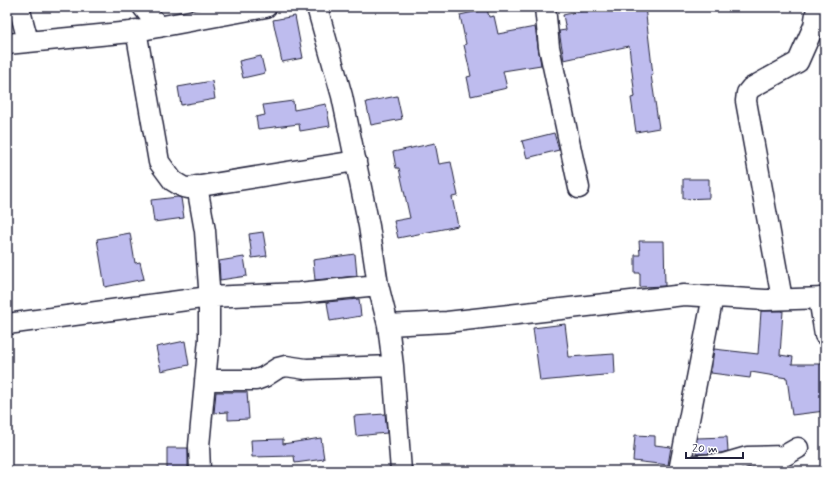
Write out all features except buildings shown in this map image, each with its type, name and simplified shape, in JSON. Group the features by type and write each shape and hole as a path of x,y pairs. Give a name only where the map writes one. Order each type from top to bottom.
{"street":[{"path":"19,7 28,41"},
{"path":"143,7 159,27"},
{"path":"7,44 131,32 266,7"},
{"path":"317,7 342,96 369,226 378,285 388,325 393,366 401,471"},
{"path":"545,7 549,47 580,188"},
{"path":"782,299 746,100 747,93 751,88 798,62 814,26 817,7"},
{"path":"136,30 159,162 173,181 183,187 188,188 356,161"},
{"path":"197,186 205,231 209,297 209,339 198,446 200,471"},
{"path":"7,324 209,297 299,294 378,285"},
{"path":"388,325 462,320 684,294 765,300 822,298 825,335"},
{"path":"713,296 679,468 723,464 747,457 784,456 798,448"},
{"path":"205,380 256,380 270,374 278,368 286,366 306,369 393,366"}]}
